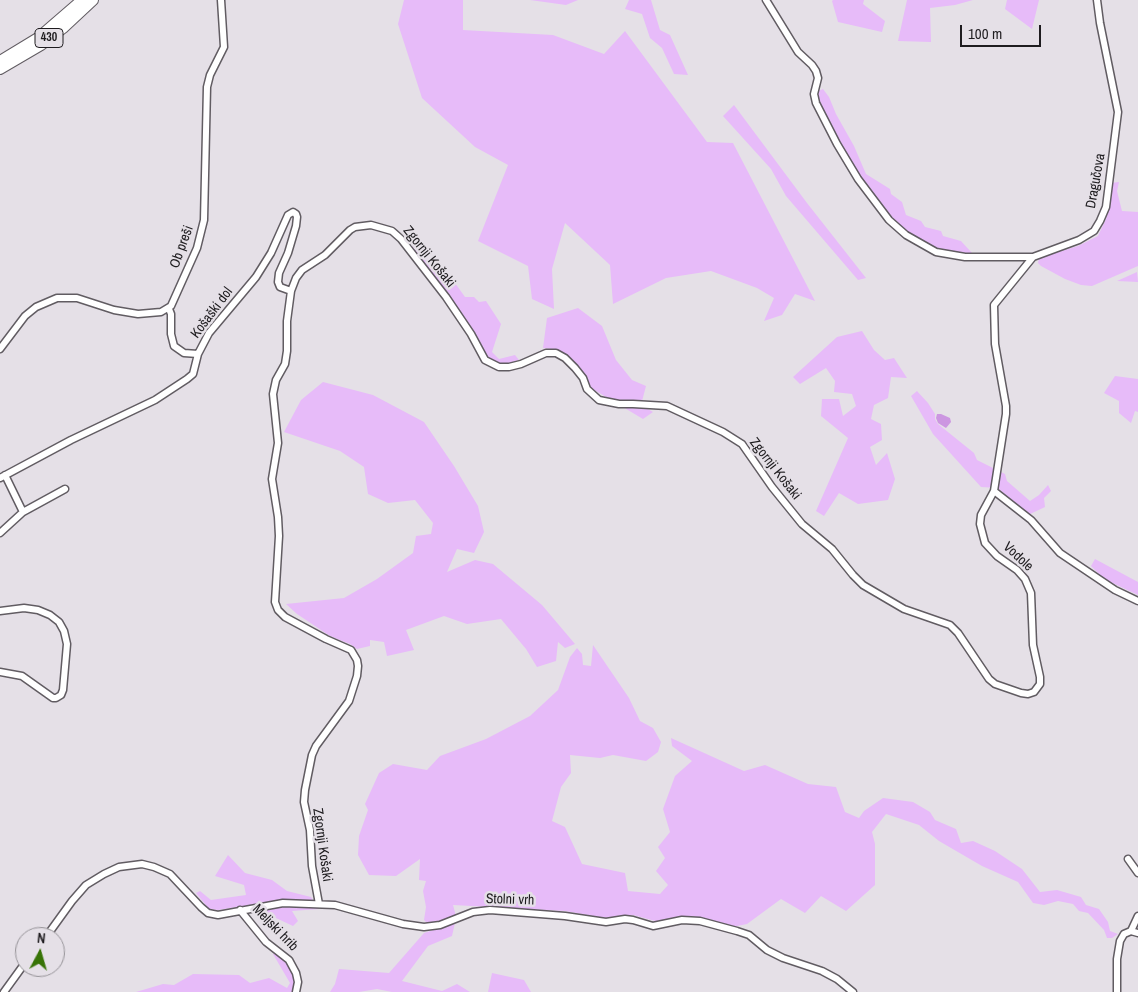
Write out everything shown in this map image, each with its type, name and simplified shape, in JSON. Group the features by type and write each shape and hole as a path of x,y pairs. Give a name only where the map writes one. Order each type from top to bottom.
{"highway":[{"name":"430","path":"0,61 38,38 82,0"},
{"name":"430","path":"0,69 63,28 93,0"}],"street":[{"name":"Ob preši","path":"169,309 197,248 202,229 207,87 210,75 224,47 221,0"},
{"path":"766,0 798,52 816,71 818,78 814,94 816,103 858,179 889,220 906,235 936,252 965,257 1033,257"},
{"name":"Dragučova","path":"1033,257 1080,240 1094,231 1106,207 1118,112 1097,0"},
{"name":"Košaški dol","path":"3,477 70,440 138,409 163,395 193,374 198,354 209,332 256,277 271,253 288,215 293,212 297,217 296,226 288,253 279,273 278,282 280,287 291,292"},
{"name":"Zgornji Košaki","path":"318,904 312,866 310,830 304,796 312,754 323,735 348,701 357,676 358,666 351,650 326,640 285,617 278,610 275,602 279,536 272,480 278,443 273,394 276,380 288,351 287,322 291,292 296,278 302,270 325,255 355,227 372,225 392,231 400,238 446,297 471,334 485,360 499,367 509,367 546,353 556,353 565,358 575,368 583,378 587,389 599,400 619,404 667,406 723,432 742,444 772,487 802,524 832,549 863,585 904,609 931,619"},
{"path":"1033,257 994,305 995,344 1006,406 994,491 1030,520 1060,553 1115,590 1138,601"},
{"path":"0,349 25,316 36,307 57,298 77,298 114,310 138,314 161,312 169,309 174,346 184,353 198,354"},
{"path":"3,477 23,512"},
{"path":"0,533 23,512 65,489"},
{"name":"Vodole","path":"931,619 950,626 958,633 983,671 995,684 1028,694 1037,689 1040,684 1040,677 1033,645 1031,592 1025,579 985,543 981,533 982,515 994,491"},
{"path":"0,611 24,608 38,610 50,615 59,622 64,631 67,644 61,695 53,698 22,676 0,672"},
{"path":"1128,859 1138,873"},
{"name":"Stolni vrh","path":"53,927 86,885 119,867 142,864 170,874 208,913 218,915 283,903 335,905 403,924 424,927 440,925 473,912 490,910 565,916 606,922 625,919 653,926 682,920 700,921 737,930 749,935 767,950 783,958 822,971 837,979 853,992"},
{"name":"Meljski hrib","path":"240,910 266,942 289,960 296,973 298,982 296,992"},
{"path":"1117,992 1117,959 1120,941 1124,934 1134,932 1138,916"},
{"path":"4,992 15,977"}],"shaded area":[{"path":"404,0 463,0 463,30 553,35 604,54 625,31 707,142 733,143 815,301 795,294 782,315 764,321 774,298 757,288 711,271 666,278 613,304 610,265 565,223 552,269 554,309 532,299 528,266 478,241 508,165 475,147 422,98 398,24"},
{"path":"530,0 578,0 566,5"},
{"path":"629,0 651,0 660,30 670,35 688,75 674,74 662,48 650,38 642,14 625,9"},
{"path":"833,0 864,0 863,4 885,21 882,32 838,22"},
{"path":"907,0 973,0 955,5 930,8 931,42 898,41"},
{"path":"1007,0 1039,0 1032,29 1005,9"},
{"path":"823,89 854,146 866,174 890,189 891,194 902,202 906,215 921,221 925,227 941,231 943,236 961,241 972,253 956,255 928,245 907,232 888,215 849,159 822,111 816,92"},
{"path":"734,105 866,278 858,280 786,196 771,169 723,116"},
{"path":"1119,182 1117,191 1122,211 1138,212 1138,266 1092,286 1081,285 1065,279 1041,266 1038,263 1039,258 1078,246 1098,236 1106,219 1111,183"},
{"path":"411,233 415,241 441,272 455,283 465,297 474,297 479,302 486,301 501,324 492,352 499,359 515,355 519,360 505,364 492,363 485,358 473,333 455,304 403,235"},
{"path":"1137,272 1138,282 1117,281"},
{"path":"578,308 602,326 616,360 632,380 646,386 641,405 653,412 643,419 591,388 566,355 558,350 543,348 547,318"},
{"path":"862,331 874,350 885,360 894,358 907,378 891,377 888,398 874,405 871,419 881,424 882,440 870,447 876,465 887,453 895,479 888,500 858,504 839,493 824,516 816,511 848,438 821,416 822,399 839,399 843,416 856,406 852,394 834,392 835,381 826,368 800,384 793,377 837,337"},
{"path":"1115,376 1138,379 1138,412 1135,411 1131,423 1119,413 1119,401 1104,393"},
{"path":"323,382 373,395 424,422 478,506 484,532 474,553 457,549 447,572 475,560 493,564 542,605 575,644 565,648 558,642 556,661 537,667 526,649 501,619 467,624 444,616 406,630 414,650 387,656 384,642 370,640 370,646 357,649 330,636 297,614 286,604 344,598 377,579 413,553 416,536 431,534 433,523 415,500 388,503 368,494 364,467 340,451 284,432 301,400"},
{"path":"917,391 935,414 938,424 974,453 977,460 1005,474 1007,481 1030,501 1048,485 1051,491 1044,498 1045,507 1028,515 998,488 981,487 933,434 911,396"},
{"path":"937,414 950,418 951,422 946,428 938,423"},
{"path":"1095,559 1138,582 1138,595 1104,579 1091,566"},
{"path":"593,645 629,698 640,721 653,728 661,742 658,752 646,761 613,755 600,758 570,755 571,773 561,787 552,821 565,827 582,864 625,873 628,891 660,894 668,885 656,871 665,858 658,847 670,832 663,809 675,776 692,761 672,746 671,738 744,771 765,765 808,784 836,787 845,812 859,818 864,811 883,798 913,802 930,812 935,820 956,829 961,843 973,841 995,851 1022,869 1040,892 1057,890 1081,897 1086,905 1099,909 1108,922 1110,931 1118,934 1112,938 1107,938 1104,930 1088,913 1079,911 1073,904 1058,901 1044,905 1033,903 1018,882 982,866 939,841 919,825 886,814 872,832 875,844 875,885 846,911 821,896 805,913 781,899 747,924 732,927 692,916 659,922 633,915 605,918 565,911 453,905 456,916 440,923 428,924 424,920 426,907 423,891 426,881 419,880 420,859 396,876 369,875 358,855 359,836 368,810 365,804 379,773 393,764 427,770 440,756 486,739 530,716 558,690 570,657 577,648 582,654 583,665 591,666"},
{"path":"228,855 245,873 272,880 287,891 311,897 319,909 292,911 298,921 293,926 263,912 243,906 218,910 209,909 196,893 200,891 211,900 246,895 244,885 215,876"},
{"path":"455,923 452,936 428,946 402,981 442,991 457,984 470,992 392,992 377,989 359,992 330,992 335,984 339,969 389,973 424,933"},
{"path":"276,952 287,961 296,981 293,992 136,992 163,984 174,985 193,974 239,975 250,983 269,978 287,988 290,983 273,954"},
{"path":"492,973 524,980 531,992 488,992"}]}
